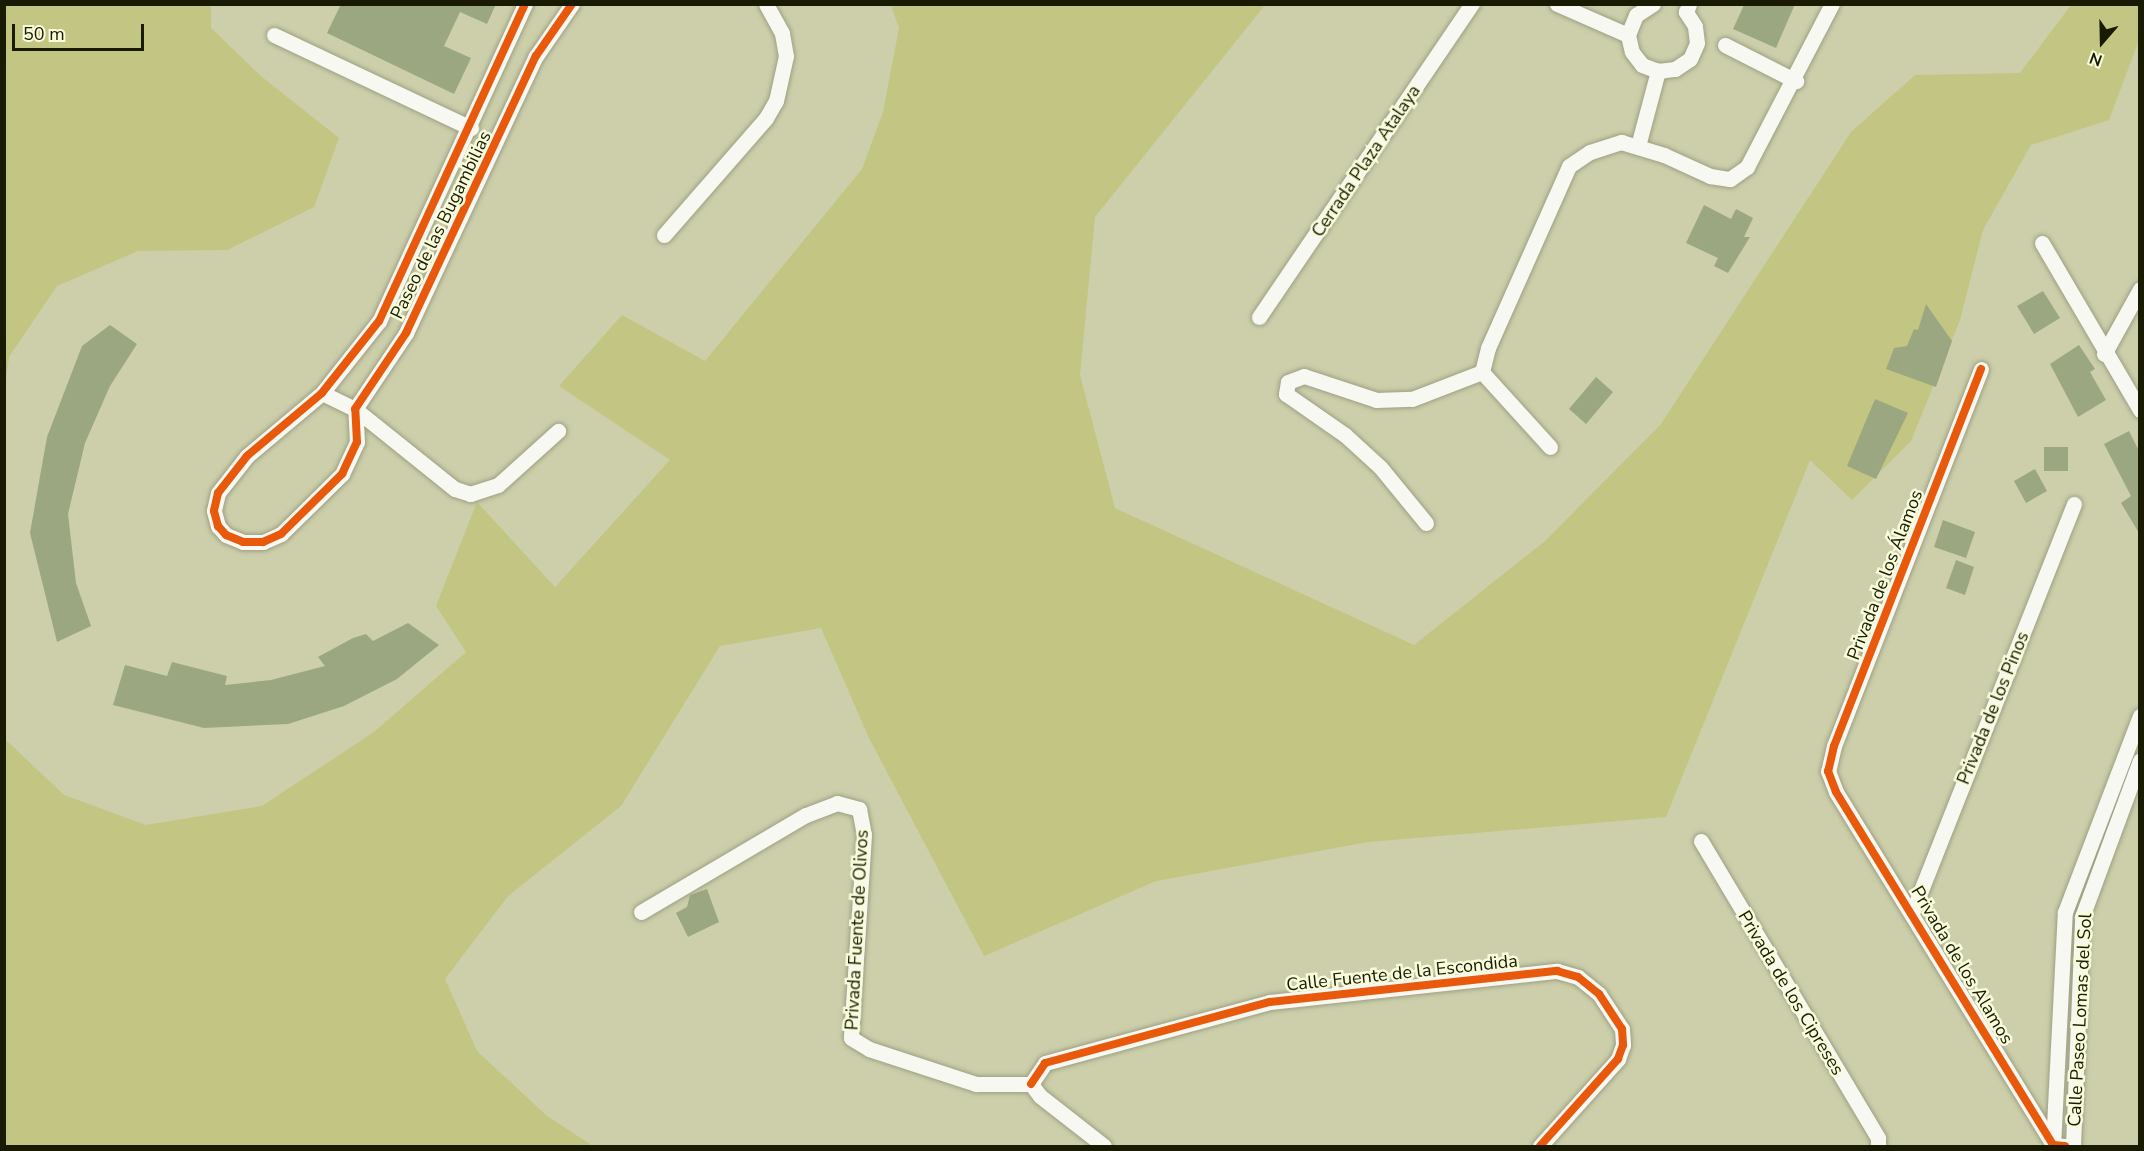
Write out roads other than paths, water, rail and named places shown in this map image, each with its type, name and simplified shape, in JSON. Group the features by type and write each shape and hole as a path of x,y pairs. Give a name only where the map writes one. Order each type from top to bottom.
{"street":[{"name":"Paseo de las Bugambilias","path":"525,4 471,128 379,321 322,393 230,474 218,493 214,511 218,526 226,535 243,542 263,542 289,527 342,474 353,457 357,442 355,409 406,333 536,56 572,4"},
{"path":"664,236 766,118 776,101 786,56 782,33 766,4"},
{"name":"Cerrada Plaza Atalaya","path":"1259,318 1472,4"},
{"path":"1557,4 1628,35"},
{"path":"1653,4 1636,15 1628,35 1632,52 1642,65 1658,71 1676,69 1690,59 1697,43 1695,26 1686,12 1689,4"},
{"path":"1482,372 1488,348 1569,166 1590,152 1621,142 1638,146 1710,176 1730,179 1747,167 1796,81 1832,4"},
{"path":"274,35 471,128"},
{"path":"1725,45 1796,81"},
{"path":"1638,146 1658,71"},
{"path":"2042,243 2104,354 2139,410"},
{"path":"2104,354 2139,289"},
{"name":"Privada de los Álamos","path":"1836,792 1828,771 1834,746 1981,369"},
{"path":"1482,372 1550,447"},
{"path":"1426,523 1380,467 1345,435 1286,394 1288,382 1304,376 1376,399 1412,399 1482,372"},
{"path":"322,393 355,409 455,489 470,494 498,485 558,431"},
{"name":"Privada de los Pinos","path":"1912,913 2074,504"},
{"name":"Calle Paseo Lomas del Sol","path":"2057,1146 2066,912 2139,716"},
{"name":"Calle Paseo Lomas del Sol","path":"2073,1146 2082,917 2139,760"},
{"name":"Privada de los Alamos","path":"1836,792 2057,1146"},
{"name":"Privada Fuente de Olivos","path":"641,912 806,815 837,803 860,809 864,835 851,1038 869,1049 976,1084 1031,1084"},
{"name":"Privada de los Cipreses","path":"1701,841 1878,1138 1878,1146"},
{"name":"Calle Fuente de la Escondida","path":"1031,1084 1045,1063 1270,1002 1557,971 1578,977 1599,994 1622,1029 1623,1045 1618,1059 1540,1146"},
{"path":"1031,1084 1040,1096 1104,1146"}]}
